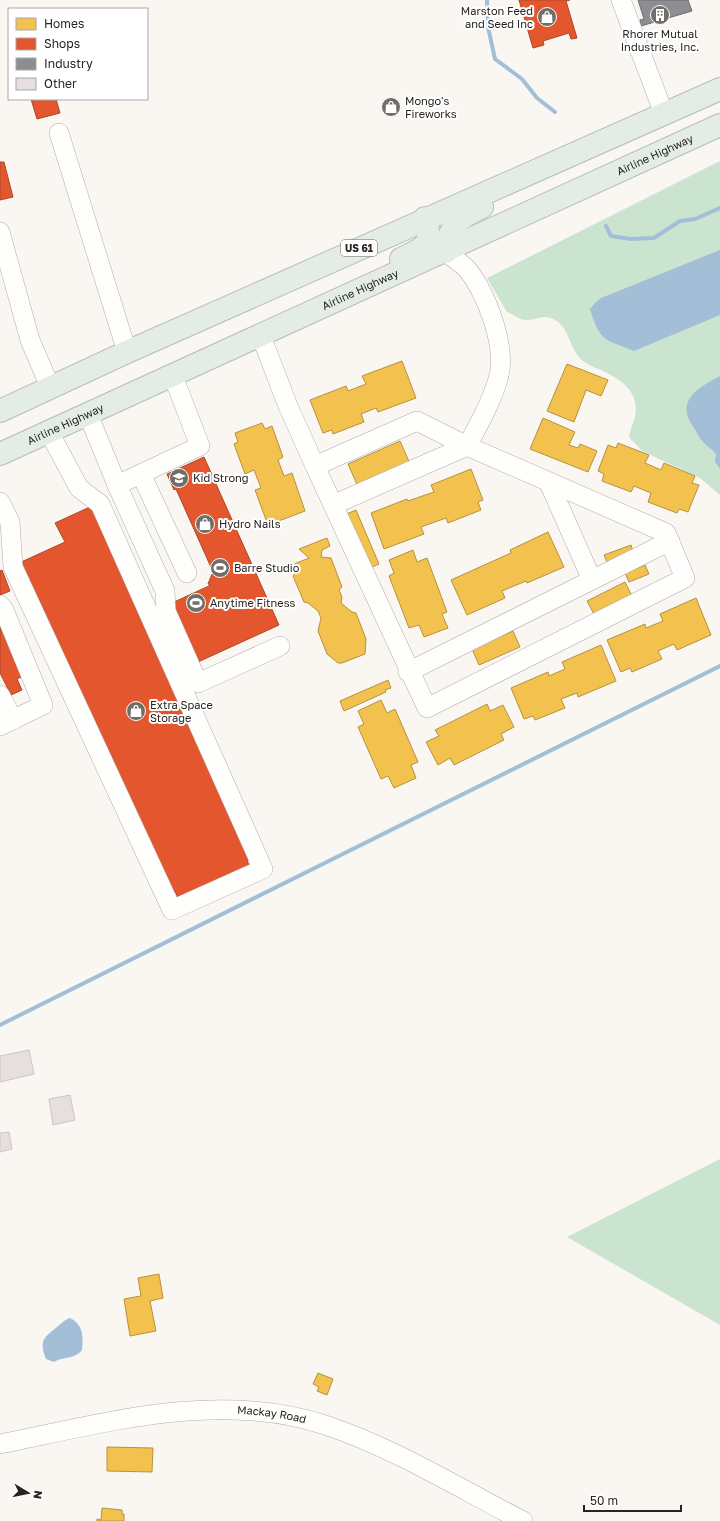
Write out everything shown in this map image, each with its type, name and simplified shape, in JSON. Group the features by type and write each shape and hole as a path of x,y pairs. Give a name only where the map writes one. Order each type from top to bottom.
{"highway":[{"name":"US 61","path":"0,410 425,218 664,114 720,88"},
{"name":"Airline Highway","path":"0,454 446,252 720,125"},
{"path":"446,252 450,232 459,219 542,178 548,164"},
{"path":"300,318 308,304 422,247 427,243 430,235 425,218"}],"street":[{"path":"621,0 664,114"},
{"path":"59,133 127,352"},
{"path":"0,232 30,340 50,387"},
{"path":"333,505 467,446 486,410 499,378 500,345 488,308 478,286 465,268 446,252"},
{"path":"261,336 288,406 315,466 333,505 408,672 427,708 685,578 666,534 467,446 417,421 315,466"},
{"path":"117,485 200,446 173,376"},
{"path":"88,414 117,485 165,590 166,611 198,683 280,646"},
{"path":"0,502 10,522 13,567 172,910 263,868 100,504 79,488 49,432"},
{"path":"141,474 188,573"},
{"path":"549,483 592,580"},
{"path":"408,672 670,542"},
{"path":"0,605 4,610 43,705 6,723 0,695"},
{"name":"Mackay Road","path":"0,1444 105,1423 181,1411 212,1409 293,1416 354,1436 399,1457 523,1521"}],"green space":[{"path":"720,161 720,495 700,478 642,451 629,437 635,417 635,400 622,382 583,361 575,351 566,331 555,320 546,317 523,320 507,312 487,278"},
{"path":"720,1159 720,1325 567,1237"}],"water":[{"path":"720,250 720,315 634,351 604,338 600,334 590,309 601,298"},
{"path":"720,376 720,469 715,462 716,454 700,438 688,419 687,410 691,396 704,385"},
{"path":"70,1318 78,1324 82,1332 82,1350 72,1357 54,1362 46,1359 43,1348 44,1340 52,1331"}],"building: Homes":[{"path":"402,361 416,398 378,412 376,408 361,414 364,422 333,434 332,430 323,433 310,400 346,386 348,391 366,384 362,376"},
{"path":"567,364 608,380 601,396 586,390 574,422 547,411"},
{"path":"543,418 575,432 569,445 578,448 580,444 597,451 588,472 530,449"},
{"path":"262,423 265,429 272,426 283,457 278,460 284,476 292,473 305,511 268,525 255,490 261,488 254,470 245,474 234,444 238,442 235,433"},
{"path":"400,441 411,466 359,489 348,464"},
{"path":"618,443 649,455 645,463 661,470 664,463 695,476 692,483 699,485 688,512 679,509 677,513 648,502 651,493 634,486 631,492 602,481 604,474 598,471 608,445 616,448"},
{"path":"471,469 483,500 478,502 481,510 448,523 446,518 421,527 424,534 384,549 371,513 407,499 408,501 434,492 431,485"},
{"path":"356,510 379,564 365,570 342,516"},
{"path":"548,532 564,567 527,583 526,581 502,591 505,598 467,615 451,580 511,553 510,550"},
{"path":"327,538 330,546 322,550 321,557 331,558 342,587 339,590 342,597 341,603 352,612 356,613 366,639 365,654 342,663 338,663 327,654 318,631 321,618 318,611 308,603 304,602 293,576 297,571 294,564 309,558 299,549"},
{"path":"631,545 634,554 608,564 604,555"},
{"path":"413,550 417,562 427,558 447,612 442,614 448,628 424,637 419,625 409,628 389,576 394,573 389,560"},
{"path":"645,565 649,574 629,582 625,573"},
{"path":"625,582 632,596 595,616 587,601"},
{"path":"696,598 711,635 677,650 674,644 658,651 662,659 632,672 630,668 621,672 607,640 645,624 646,628 663,621 660,614"},
{"path":"513,631 520,647 479,665 472,649"},
{"path":"601,645 616,681 578,697 577,693 561,699 565,708 535,720 533,716 524,719 511,688 548,672 549,676 565,669 562,662"},
{"path":"388,680 391,688 385,690 386,692 344,711 340,701"},
{"path":"381,700 387,713 395,709 418,762 411,765 416,778 394,788 388,776 381,779 358,727 364,724 358,711"},
{"path":"487,704 490,711 503,705 514,727 501,734 504,740 454,765 450,758 438,765 426,742 439,736 435,730"},
{"path":"159,1274 163,1298 150,1301 156,1331 130,1336 124,1299 141,1296 138,1278"},
{"path":"318,1373 333,1379 327,1395 317,1391 319,1387 313,1384"},
{"path":"107,1447 153,1448 152,1472 107,1471"},
{"path":"102,1508 122,1510 122,1514 124,1514 124,1521 97,1521 97,1519 101,1520"}],"building: Shops":[{"name":"Marston Feed and Seed Inc","path":"519,0 570,0 566,1 577,38 571,39 569,33 543,41 544,45 533,48"},
{"path":"31,100 56,100 60,113 37,119"},
{"path":"0,162 4,162 13,197 0,200"},
{"path":"204,457 279,625 198,662 172,603 211,585 208,584 212,574 214,574 176,489 174,490 167,474"},
{"name":"Extra Space Storage","path":"92,506 252,858 247,861 249,865 178,898 175,891 169,894 19,563 65,542 55,523"},
{"path":"2,570 10,591 0,595 0,571"},
{"path":"0,624 23,676 17,679 22,690 11,695 0,673"}],"building: Industry":[{"name":"Rhorer Mutual Industries, Inc.","path":"638,0 688,0 692,11 641,26 640,20 644,19"}],"building: Other":[{"path":"29,1050 34,1074 0,1082 0,1056"},
{"path":"70,1095 75,1120 53,1125 49,1099"},
{"path":"9,1132 12,1149 0,1152 0,1133"}],"waterway":[{"path":"487,0 488,27 495,59 522,79 537,98 555,112"},
{"path":"606,226 611,236 631,239 654,238 680,221 695,219 720,208"},
{"path":"0,1025 720,666"}],"place":[{"name":"Rhorer Mutual Industries, Inc.","path":"660,15"},
{"name":"Marston Feed and Seed Inc","path":"547,17"},
{"name":"Mongo's Fireworks","path":"391,107"},
{"name":"Kid Strong","path":"179,478"},
{"name":"Hydro Nails","path":"205,524"},
{"name":"Barre Studio","path":"220,568"},
{"name":"Anytime Fitness","path":"196,603"},
{"name":"Extra Space Storage","path":"136,711"}]}
